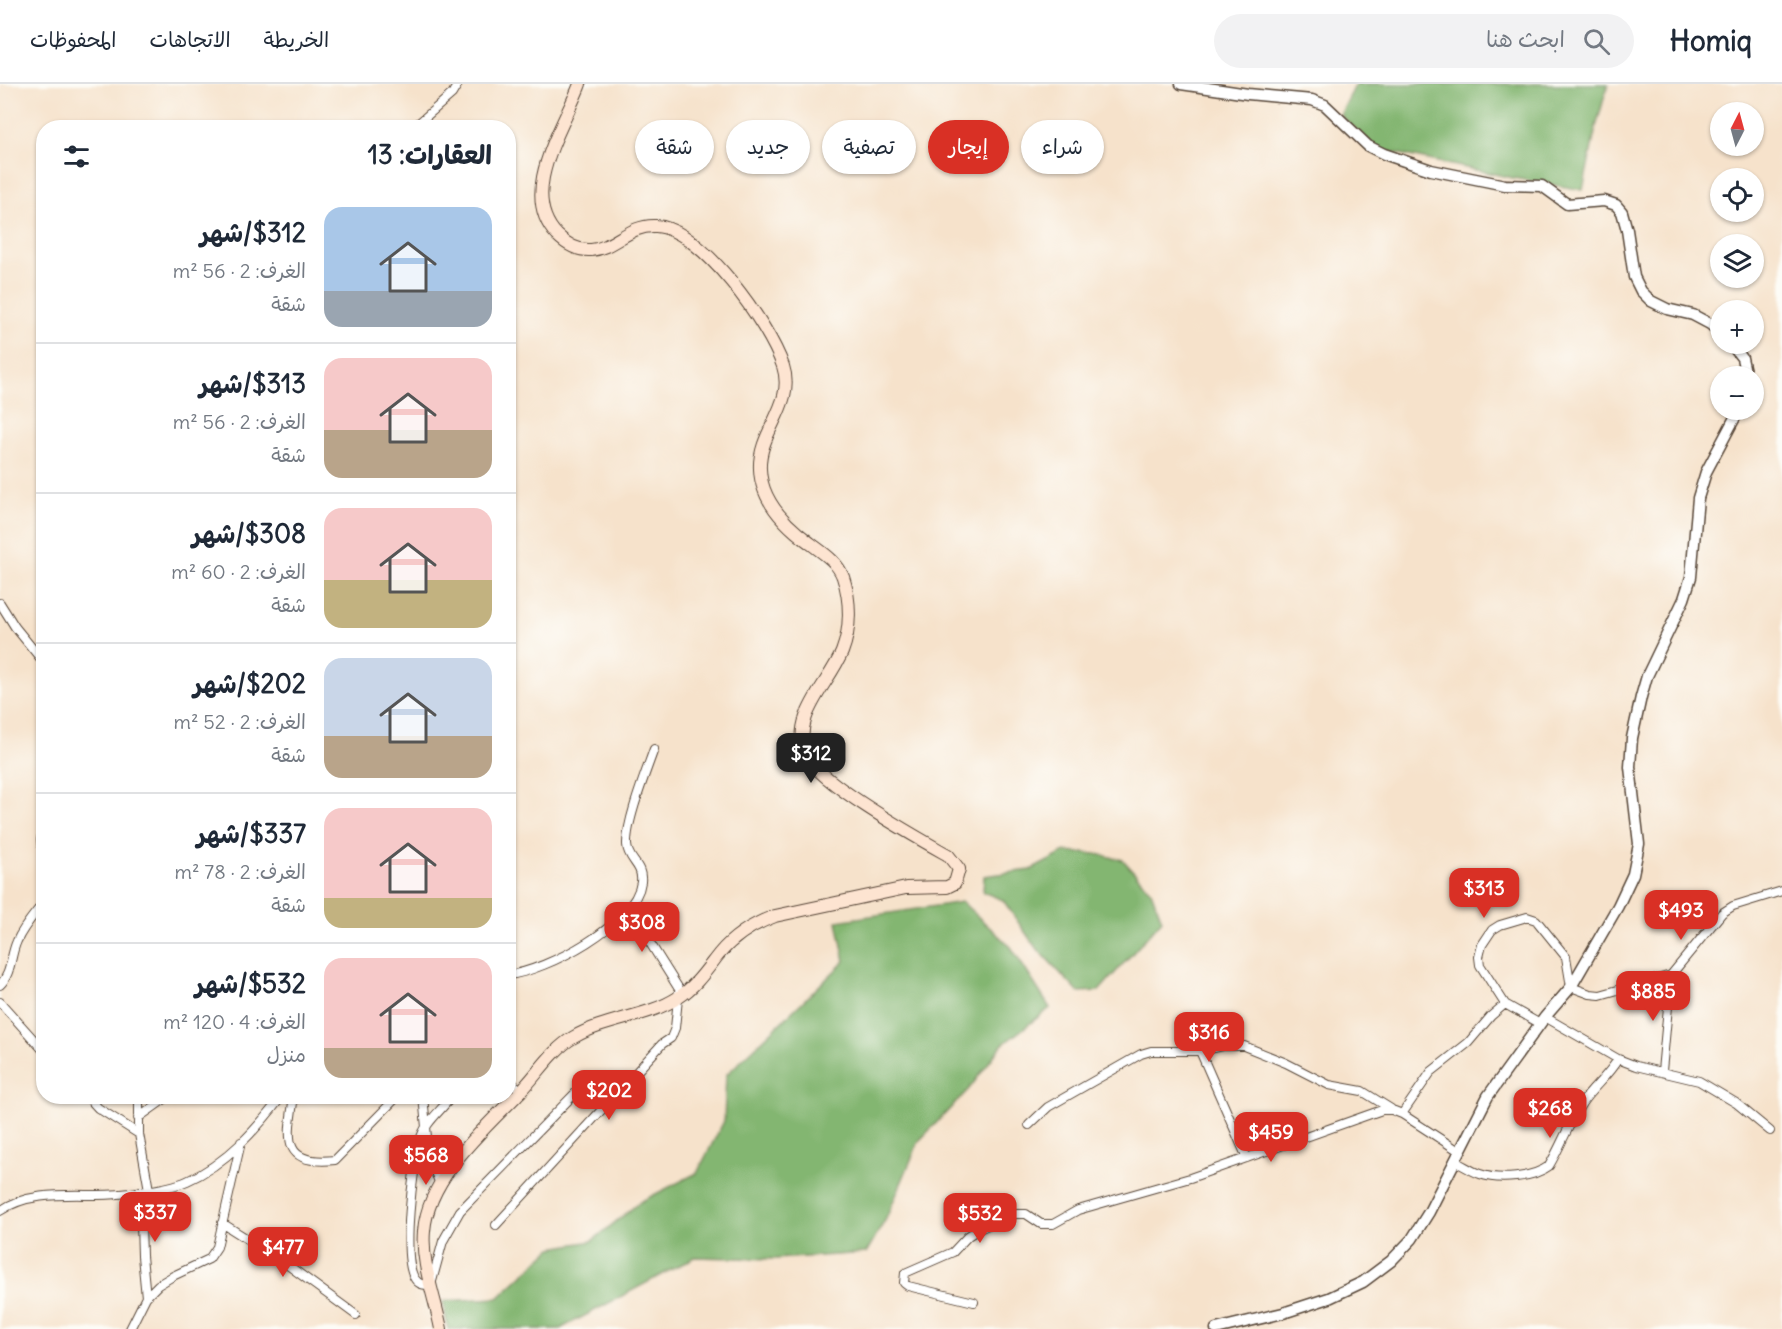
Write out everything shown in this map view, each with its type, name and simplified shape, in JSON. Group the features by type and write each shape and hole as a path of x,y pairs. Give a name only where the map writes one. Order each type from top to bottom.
{"main road":[{"path":"516,1097 561,1045 588,1030 655,1010 679,997 708,970 720,953 746,929 759,921 906,888 947,887 955,883 959,869 948,855 834,785 807,757 802,735 803,723 809,708 842,652 848,627 847,593 840,569 831,558 782,520 768,499 762,484 760,460 763,447 782,405 788,383 776,349 751,306 722,270 690,241 669,228 646,226 621,235 602,248 589,250 578,249 566,243 548,222 540,195 541,181 580,84"},
{"path":"441,1329 425,1259 424,1231 430,1205 440,1184 473,1140 509,1104"}],"street":[{"path":"422,120 452,94 458,84"},
{"path":"1181,84 1248,94 1312,100 1325,105 1368,146 1384,154 1431,170 1505,185 1542,186 1567,204 1604,201 1617,205 1622,212 1627,230 1634,277 1641,291 1651,301 1667,309 1693,315 1710,324"},
{"path":"1216,1329 1283,1313 1329,1298 1363,1282 1391,1261 1412,1239 1430,1212 1488,1096 1542,1021 1571,987 1618,906 1633,874 1639,844 1630,767 1632,738 1641,698 1647,676 1692,578 1698,498 1706,472 1734,420"},
{"path":"0,603 15,627 36,653"},
{"path":"516,974 561,959 598,936 631,904 641,882 640,869 628,852 627,841 654,748"},
{"path":"1662,1071 1671,975 1722,913 1733,906 1782,891"},
{"path":"496,1225 662,1044 671,1038 675,1028 679,997 678,985 647,938 631,904"},
{"path":"0,985 10,969 21,933 36,913"},
{"path":"1571,987 1566,957 1536,920 1527,917 1500,925 1492,930 1482,945 1480,965 1505,1004 1618,1059 1636,1066 1699,1081 1736,1103 1770,1131"},
{"path":"1571,987 1600,995 1671,975"},
{"path":"0,1002 36,1042"},
{"path":"1402,1114 1431,1072 1468,1043 1491,1016 1505,1004"},
{"path":"1029,1125 1048,1107 1141,1054 1151,1051 1200,1052 1223,1046 1244,1046 1286,1063 1329,1085 1362,1091 1402,1114 1480,1174 1529,1176 1549,1166 1582,1103 1598,1083 1606,1077 1618,1059"},
{"path":"1200,1052 1247,1158"},
{"path":"445,1104 426,1126 420,1141 409,1228 411,1270 416,1280 422,1285 431,1285 443,1241 460,1211 593,1075"},
{"path":"516,1086 522,1091"},
{"path":"94,1104 139,1134"},
{"path":"139,1104 139,1134 145,1190 142,1256 146,1298"},
{"path":"138,1118 158,1104"},
{"path":"0,1211 12,1203 28,1199 64,1194 101,1195 187,1182 221,1161 263,1121 276,1104"},
{"path":"293,1104 291,1147 302,1158 316,1161 334,1160 390,1104"},
{"path":"424,1104 429,1158 440,1184"},
{"path":"974,1302 908,1286 904,1283 905,1273 953,1252 977,1230 1013,1214 1026,1214 1041,1224 1053,1224 1078,1210 1190,1178 1382,1110 1392,1110"},
{"path":"130,1329 146,1298 158,1285 209,1259 217,1247 241,1142"},
{"path":"222,1223 285,1263 356,1315"}],"green space":[{"path":"1356,84 1608,84 1596,127 1583,190 1513,178 1377,149 1340,115"},
{"path":"1065,852 1097,854 1123,860 1151,891 1162,920 1099,991 1078,992 1034,945 1003,900 983,892 984,876 1031,870"},
{"path":"962,902 1011,947 1050,1008 1002,1045 969,1089 919,1141 886,1219 866,1253 775,1259 695,1257 560,1329 448,1329 443,1301 498,1298 552,1248 592,1241 640,1202 697,1173 724,1121 726,1075 845,961 837,921"}]}
